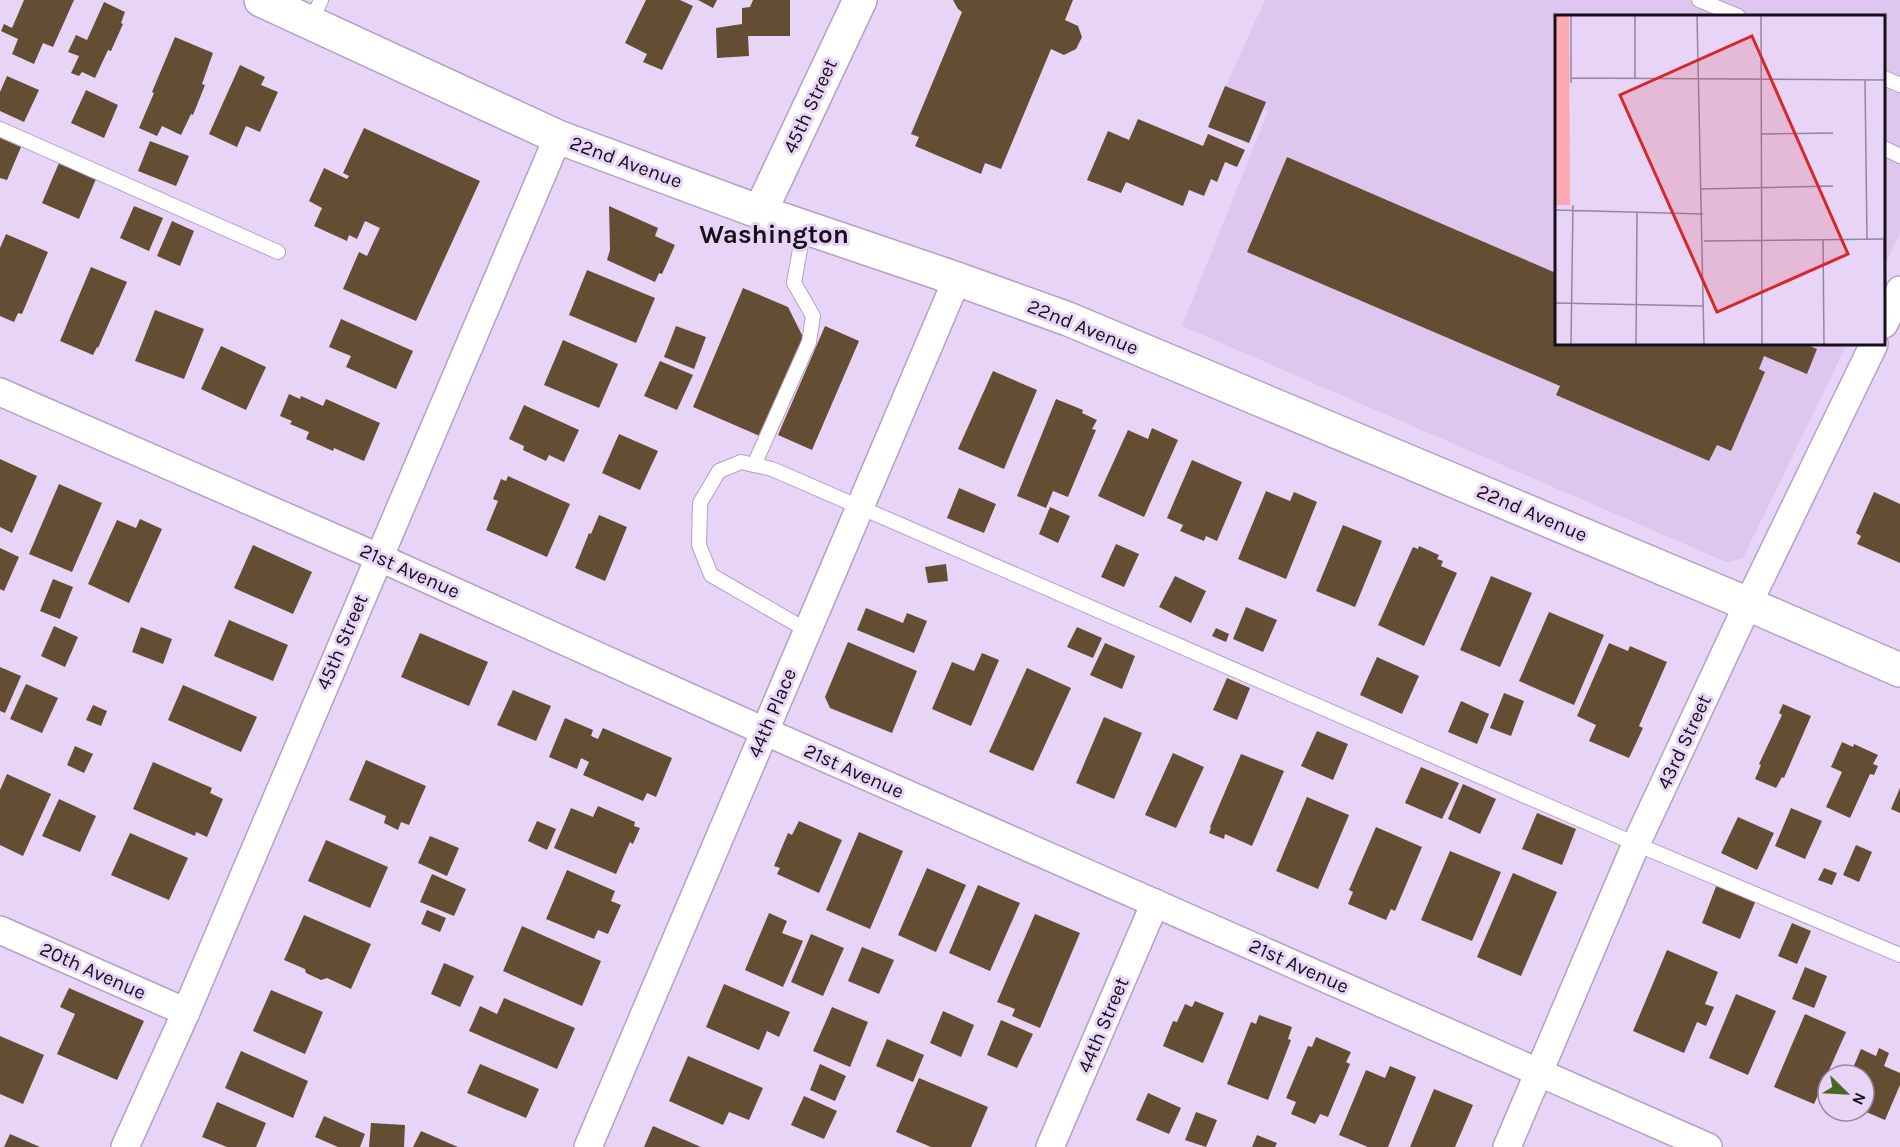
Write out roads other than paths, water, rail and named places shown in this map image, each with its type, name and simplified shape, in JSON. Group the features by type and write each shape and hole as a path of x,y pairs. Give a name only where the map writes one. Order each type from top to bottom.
{"street":[{"name":"22nd Avenue","path":"261,0 316,11 558,137 760,212 1068,319 1900,670"},
{"name":"45th Street","path":"760,212 860,0"},
{"name":"45th Street","path":"125,1147 186,1012 558,137"},
{"name":"44th Place","path":"588,1147 957,279"},
{"path":"1885,322 1900,290"},
{"name":"43rd Street","path":"1508,1147 1636,844 1748,604 1874,345"},
{"name":"21st Avenue","path":"0,392 378,557 764,731 1708,1147"},
{"name":"44th Street","path":"1050,1147 1155,903"},
{"name":"20th Avenue","path":"0,930 186,1012"}],"lane":[{"path":"1699,0 1711,11 1733,15"},
{"path":"1885,78 1900,85"},
{"path":"0,129 278,252"},
{"path":"1885,148 1900,156"},
{"path":"754,465 809,342 813,316 794,283 804,227"},
{"path":"808,632 711,575 699,545 700,503 719,471 741,462 772,469 1636,844 1900,955"}],"district":[{"name":"Washington","path":"774,234"}]}
